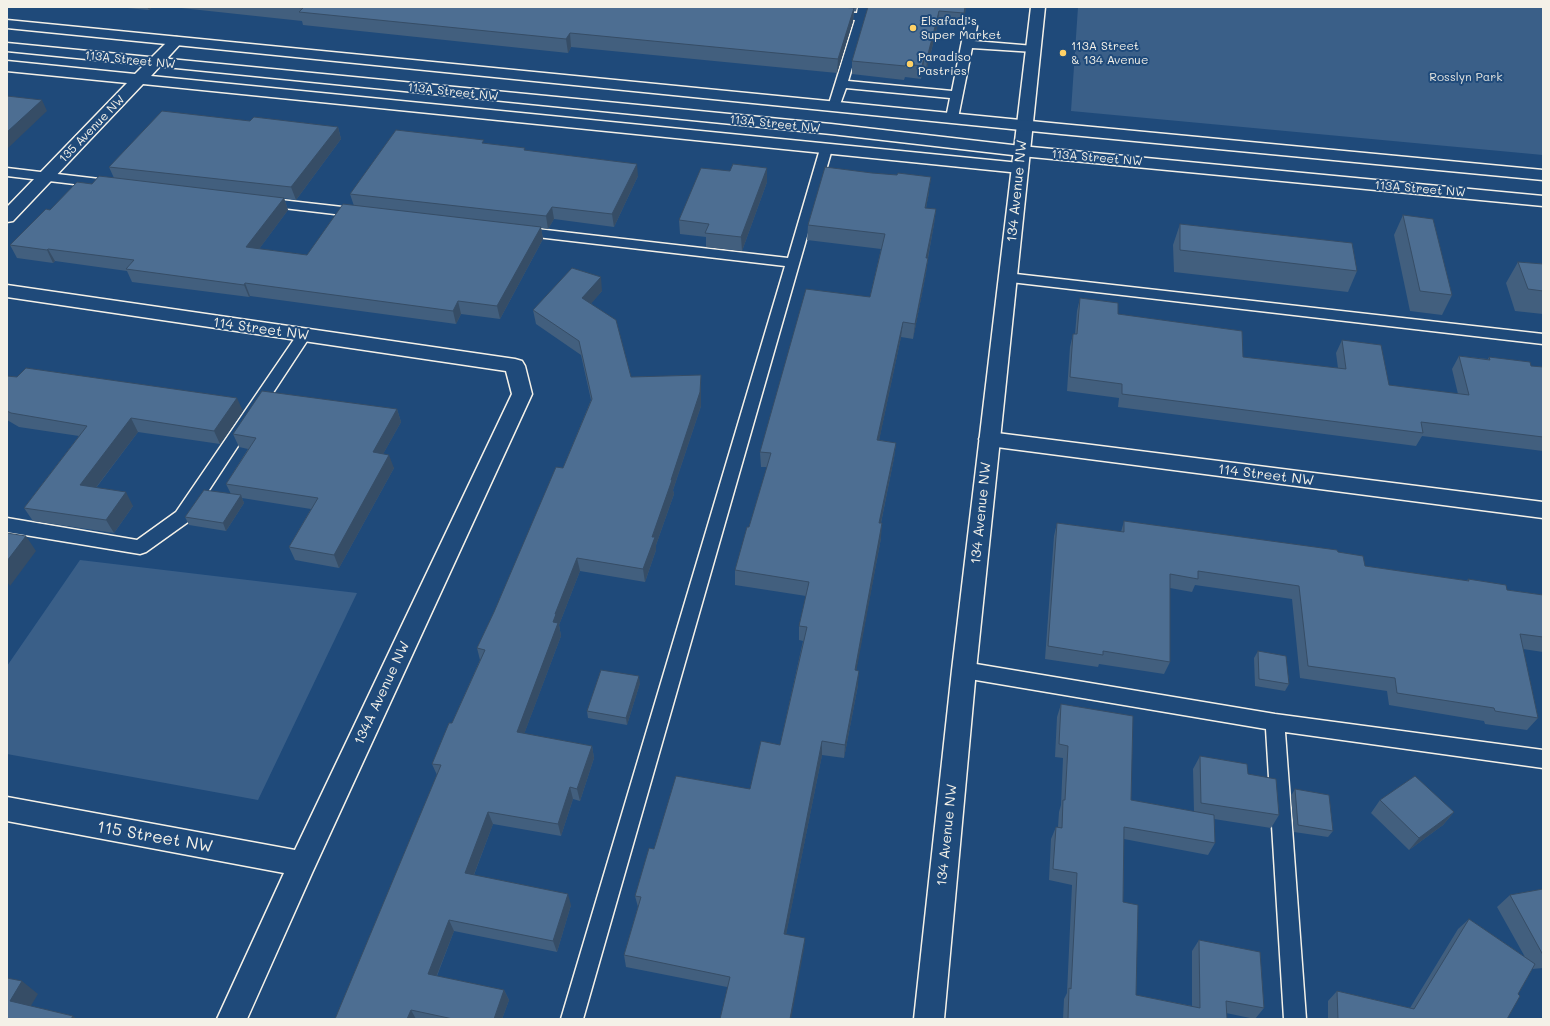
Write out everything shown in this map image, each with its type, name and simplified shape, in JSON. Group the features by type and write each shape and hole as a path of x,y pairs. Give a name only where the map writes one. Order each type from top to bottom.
{"street":[{"name":"134 Avenue NW","path":"929,1019 964,670 1038,7"},
{"name":"113A Street NW","path":"7,24 1025,126 1543,175"},
{"name":"135 Avenue NW","path":"7,217 176,41"},
{"name":"113A Street NW","path":"7,47 155,63 831,129 1020,160"},
{"name":"113A Street NW","path":"7,66 826,149 1020,160 1543,201"},
{"name":"114 Street NW","path":"7,291 515,366"},
{"name":"134A Avenue NW","path":"232,1019 302,864 522,394 515,366"},
{"name":"114 Street NW","path":"989,439 1543,510"},
{"name":"115 Street NW","path":"7,809 302,864"}],"lane":[{"path":"822,14 862,12 834,106"},
{"path":"952,118 971,26"},
{"path":"968,44 1034,49"},
{"path":"841,84 957,95"},
{"path":"572,1019 826,149"},
{"path":"7,172 125,186"},
{"path":"252,200 371,214"},
{"path":"506,229 793,263"},
{"path":"1007,278 1543,339"},
{"path":"7,525 140,547 182,517 304,335"},
{"path":"964,670 1274,722 1543,759"},
{"path":"1274,722 1295,1019"}],"green space":[{"name":"Rosslyn Park","path":"1078,7 1543,7 1543,155 1071,111"},
{"path":"80,560 357,593 258,800 7,754 7,666"}],"building":[{"path":"294,7 854,8 838,59 570,33 566,39 299,12 303,8"},
{"path":"868,7 965,7 964,13 939,11 927,58 924,58 922,66 906,64 905,66 852,61"},
{"path":"7,96 42,100 7,132"},
{"path":"162,111 250,121 254,117 338,127 291,187 109,167"},
{"path":"396,130 484,140 482,143 525,148 524,150 637,164 612,214 552,207 546,216 350,194"},
{"path":"733,164 767,168 741,237 705,233 709,224 679,220 701,168 730,171"},
{"path":"825,167 872,173 897,175 898,173 931,177 925,208 936,209 915,324 903,322 877,440 896,443 879,523 882,523 855,670 859,671 845,745 822,741 784,934 805,938 790,1019 720,1019 730,977 624,955 641,897 635,896 649,848 654,849 676,776 750,789 761,741 780,745 807,627 799,626 809,582 735,570 771,453 760,452 806,289 870,297 885,234 808,225"},
{"path":"99,176 284,198 246,247 307,255 343,204 541,227 497,306 458,301 453,311 245,283 244,285 126,269 134,260 10,245 46,209 50,210 77,182 92,184"},
{"path":"1403,215 1433,219 1452,295 1420,291"},
{"path":"1180,224 1352,243 1357,271 1180,250"},
{"path":"1518,262 1543,264 1543,291 1528,289"},
{"path":"572,268 601,277 582,298 616,320 631,377 701,375 700,392 652,537 655,537 643,569 577,558 555,614 553,622 558,623 517,732 592,746 577,789 570,787 558,824 488,812 465,873 568,894 553,941 449,920 428,974 504,990 494,1019 453,1019 411,1010 407,1019 335,1019 441,765 432,764 449,723 452,723 485,650 477,648 556,467 563,468 592,399 579,341 533,310"},
{"path":"1080,298 1118,303 1118,314 1242,331 1243,357 1346,369 1342,340 1381,345 1389,385 1469,395 1459,356 1490,360 1489,357 1530,362 1531,366 1543,367 1543,437 1421,422 1423,433 1122,394 1122,384 1070,377 1073,334 1077,334"},
{"path":"26,368 237,398 214,431 131,418 80,485 126,492 106,520 24,508 87,426 11,413 7,411 7,376 17,377"},
{"path":"262,391 397,409 373,452 389,455 334,555 289,547 318,498 226,484 256,438 233,434"},
{"path":"204,490 241,495 223,523 185,517"},
{"path":"1124,521 1337,550 1338,552 1363,556 1365,566 1506,585 1507,590 1543,595 1543,637 1520,634 1538,718 1495,711 1494,708 1397,693 1395,678 1308,666 1299,586 1198,571 1198,579 1170,574 1170,662 1103,651 1103,655 1048,646 1057,523 1124,532"},
{"path":"7,533 26,536 7,561"},
{"path":"1258,651 1286,656 1289,684 1259,679"},
{"path":"601,670 639,676 626,718 587,711"},
{"path":"1061,704 1133,716 1131,800 1214,815 1215,843 1124,827 1123,902 1138,905 1136,995 1200,1008 1199,940 1260,952 1264,1008 1226,1001 1227,1019 1068,1019 1077,873 1053,869 1056,827 1062,828 1068,746 1059,744"},
{"path":"1200,756 1247,764 1248,774 1276,779 1279,815 1201,803"},
{"path":"1415,776 1454,812 1419,838 1380,800"},
{"path":"1295,789 1329,795 1333,831 1298,825"},
{"path":"1543,889 1543,955 1510,895"},
{"path":"1469,919 1535,964 1518,994 1520,996 1507,1019 1338,1019 1337,991 1414,1009"},
{"path":"7,978 22,981 10,1001 73,1016 71,1019 7,1019"}],"place":[{"name":"Elsafadi’s Super Market","path":"913,28"},
{"name":"113A Street & 134 Avenue","path":"1063,53"},
{"name":"Paradiso Pastries","path":"910,64"}]}
